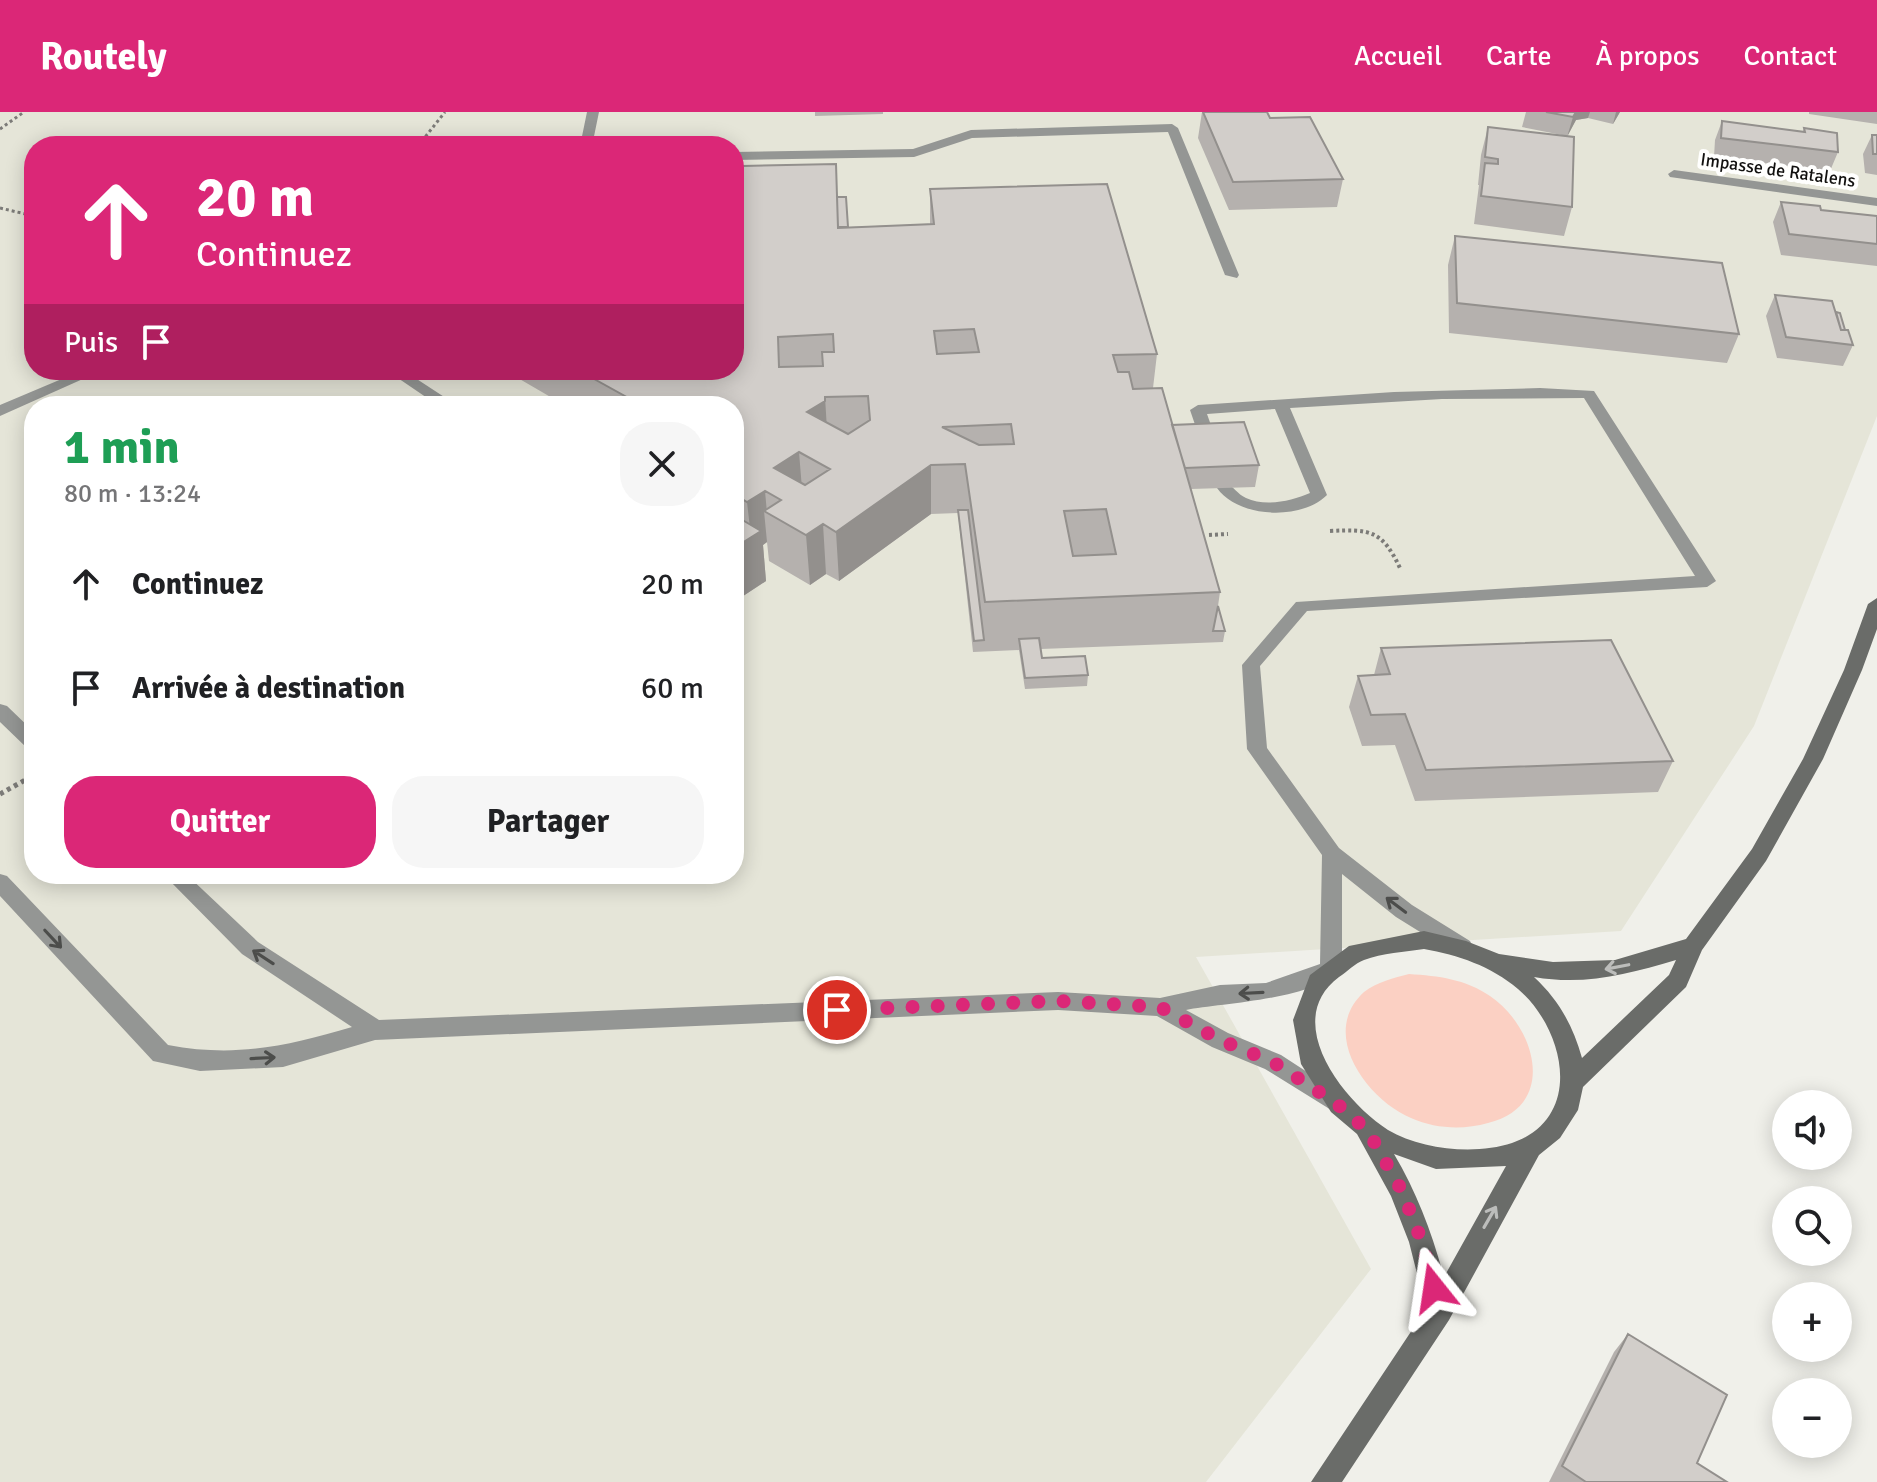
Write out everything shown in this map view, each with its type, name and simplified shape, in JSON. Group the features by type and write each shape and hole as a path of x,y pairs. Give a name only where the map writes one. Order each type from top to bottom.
{"street":[{"path":"1574,1081 1678,981 1693,946 1759,855 1813,759 1853,670 1877,604"},
{"path":"1424,940 1462,947 1496,962 1529,985 1555,1014 1571,1047 1574,1081 1570,1100 1562,1118 1549,1133 1531,1146 1495,1158 1453,1161 1423,1156 1368,1131 1336,1103 1313,1068 1303,1032 1307,999 1328,969 1357,949 1389,941 1424,940"},
{"path":"1496,962 1553,971 1615,969 1693,946"},
{"path":"1368,1131 1402,1191 1422,1242 1440,1311"},
{"path":"1325,1482 1361,1433 1440,1311 1531,1146"}],"lane":[{"path":"588,136 593,112"},
{"path":"744,156 914,153 971,134 1172,128 1232,275"},
{"name":"Impasse de Ratalens","path":"1674,174 1877,202"},
{"path":"35,396 73,380"},
{"path":"409,380 434,396"},
{"path":"1210,445 1198,410 1400,394 1519,391 1589,394 1707,581 1302,606 1251,665 1257,749 1332,854 1404,911 1462,947"},
{"path":"0,411 24,401"},
{"path":"1225,488 1228,495 1248,506 1300,505 1319,495 1281,404"},
{"path":"0,711 24,734"},
{"path":"0,882 161,1054 200,1061 283,1057 375,1030 1058,1001 1160,1007 1220,994 1266,992 1328,969 1332,854"},
{"path":"183,884 250,948 375,1030"},
{"path":"1160,1007 1220,1040 1273,1062 1336,1103"}],"path":[{"path":"0,129 24,112"},
{"path":"426,136 445,112"},
{"path":"0,208 24,214"},
{"path":"1320,531 1377,533 1389,544 1414,599"},
{"path":"1209,535 1241,534"},
{"path":"0,794 24,781"}],"shaded area":[{"path":"0,112 1877,112 1877,416 1754,726 1621,931 1196,957 1371,1269 1206,1482 0,1482"},
{"path":"1409,974 1441,977 1471,986 1490,996 1519,1027 1528,1045 1532,1084 1524,1100 1510,1114 1469,1127 1430,1124 1395,1109 1365,1081 1347,1046 1346,1027 1351,1009 1364,992"}],"building":[{"path":"1203,112 1267,112 1270,118 1310,117 1343,179 1233,182"},
{"path":"1546,112 1576,112 1573,117"},
{"path":"1722,121 1837,133 1838,152 1721,138"},
{"path":"1488,127 1574,137 1572,207 1481,196 1485,163 1498,164 1498,159 1485,157"},
{"path":"1872,135 1877,135 1877,154 1873,154"},
{"path":"836,164 838,228 934,224 930,189 1107,184 1157,354 1113,355 1118,372 1129,372 1133,389 1162,388 1220,592 985,602 965,464 931,465 836,532 823,524 806,535 764,511 781,500 765,491 747,502 744,500 744,396 625,396 596,380 744,380 744,166","holes":["974,329 979,352 937,354 934,331","833,334 834,352 822,352 823,366 779,367 778,337","868,396 870,420 848,434 807,412 825,401 825,397","1011,424 1014,444 979,445 942,427","799,452 830,469 805,485 774,468","1106,509 1116,554 1073,556 1064,511"]},
{"path":"837,197 846,197 848,227 838,227"},
{"path":"1781,202 1877,216 1877,244 1789,234"},
{"path":"1455,236 1722,263 1739,334 1457,303"},
{"path":"1775,295 1832,301 1841,330 1848,330 1853,345 1786,337"},
{"path":"1836,312 1840,313 1845,330 1841,330"},
{"path":"1244,422 1259,465 1185,468 1172,425"},
{"path":"958,510 968,510 984,640 974,641"},
{"path":"744,521 761,531 744,542"},
{"path":"1218,606 1225,631 1213,631"},
{"path":"1039,638 1042,658 1085,656 1088,675 1025,678 1019,639"},
{"path":"1611,640 1673,761 1426,770 1405,714 1371,715 1358,676 1390,674 1381,648"},
{"path":"1628,1334 1727,1395 1697,1463 1727,1482 1586,1482 1562,1466"}],"route":[{"path":"837,1010 1058,1001 1160,1007 1220,1040 1273,1062 1336,1103 1368,1131 1402,1191 1422,1242 1434,1288"}]}
